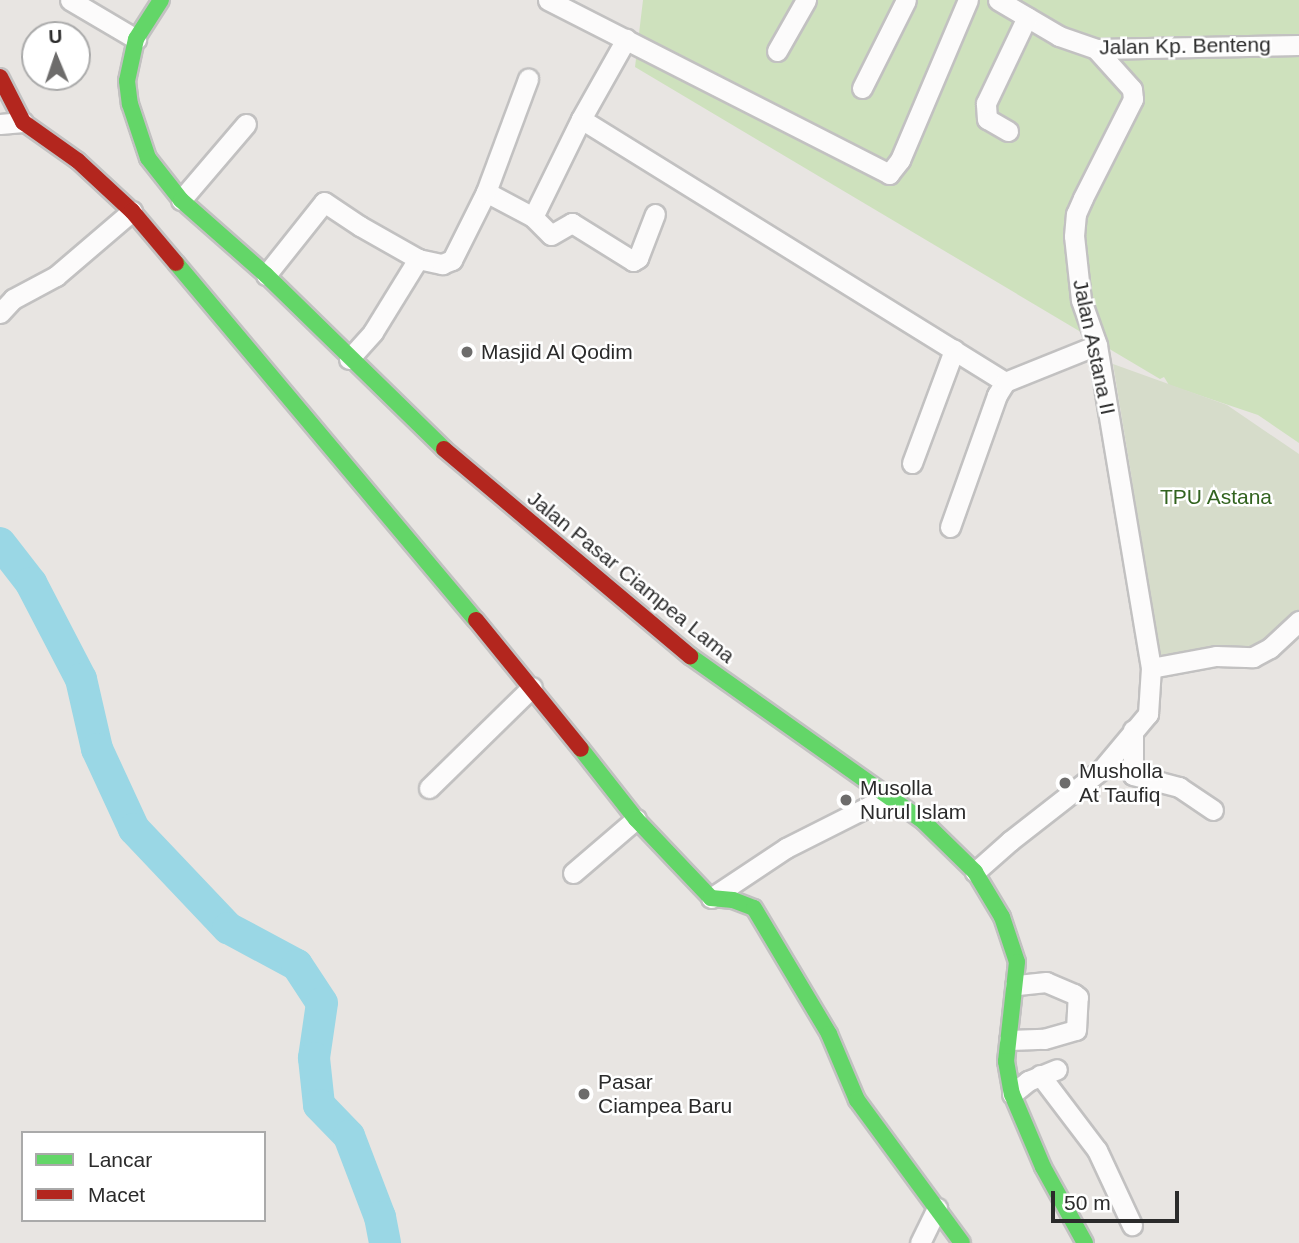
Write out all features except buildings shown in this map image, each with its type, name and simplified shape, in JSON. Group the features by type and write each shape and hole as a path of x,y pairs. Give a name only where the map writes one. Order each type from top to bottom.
{"main road":[{"name":"Jalan Pasar Ciampea Lama","path":"161,0 136,39 127,81 130,104 148,158 181,200 266,275 445,450 682,650 889,796 932,829 975,872 997,907 1017,962 1006,1061 1012,1094 1043,1167 1085,1243"},
{"path":"0,77 23,122 79,160 132,211 532,687 636,818 711,898 733,900 754,908 829,1034 856,1100 962,1243"}],"street":[{"path":"70,0 136,39"},
{"path":"548,0 889,174 900,160 968,0"},
{"path":"777,51 806,0"},
{"path":"862,88 906,0"},
{"name":"Jalan Kp. Benteng","path":"998,0 1070,41 1096,49 1299,45"},
{"path":"1008,131 987,120 986,103 1027,17"},
{"path":"533,217 581,119 626,39"},
{"name":"Jalan Astana II","path":"975,872 1102,769 1148,714 1151,668 1097,345 1081,300 1074,236 1076,214 1133,99 1132,89 1096,49"},
{"path":"266,275 317,197 360,226 418,259 442,264 452,260 486,192 528,79"},
{"path":"581,119 1005,382"},
{"path":"0,124 23,122"},
{"path":"181,200 246,124"},
{"path":"486,192 533,217 551,235 572,223 633,261 638,258 655,214"},
{"path":"0,313 13,299 56,276 132,211"},
{"path":"349,359 373,332 418,259"},
{"path":"950,527 997,395 1005,382 1097,345"},
{"path":"912,463 954,350"},
{"path":"1151,668 1216,656 1253,657 1270,648 1299,621"},
{"path":"429,788 532,687"},
{"path":"1133,730 1133,775 1179,787 1213,810"},
{"path":"711,898 798,841 889,796"},
{"path":"573,873 636,818"},
{"path":"1009,1040 1044,1039 1076,1030 1078,997 1074,994 1046,982 1015,985"},
{"path":"1012,1094 1048,1072 1097,1150 1132,1225"},
{"path":"920,1243 937,1208"}],"green space":[{"path":"643,0 1299,0 1299,443 1258,415 1169,385 1164,377 1160,379 635,67"},
{"name":"TPU Astana","path":"1113,364 1227,405 1299,454 1299,613 1264,644 1232,652 1157,656 1143,592 1132,480"}],"waterway":[{"path":"0,543 31,583 81,679 97,749 134,829 228,928 297,965 322,1003 314,1058 319,1105 349,1136 380,1217 385,1243"}],"traffic: fast":[{"path":"161,0 136,39 127,81 130,104 148,158 181,200 266,275 444,449"},
{"path":"176,263 476,620"},
{"path":"690,656 923,821 975,872 1002,917 1017,962 1006,1061 1012,1094 1043,1167 1085,1243"},
{"path":"581,749 636,819 711,898 733,900 754,908 829,1034 857,1100 962,1243"}],"traffic: jam":[{"path":"0,77 23,122 78,161 132,211 176,263"},
{"path":"444,449 690,656"},
{"path":"476,620 581,749"}],"place":[{"name":"Masjid Al Qodim","path":"467,352"},
{"name":"Musholla At Taufiq","path":"1065,783"},
{"name":"Musolla Nurul Islam","path":"846,800"},
{"name":"Pasar Ciampea Baru","path":"584,1094"}]}
